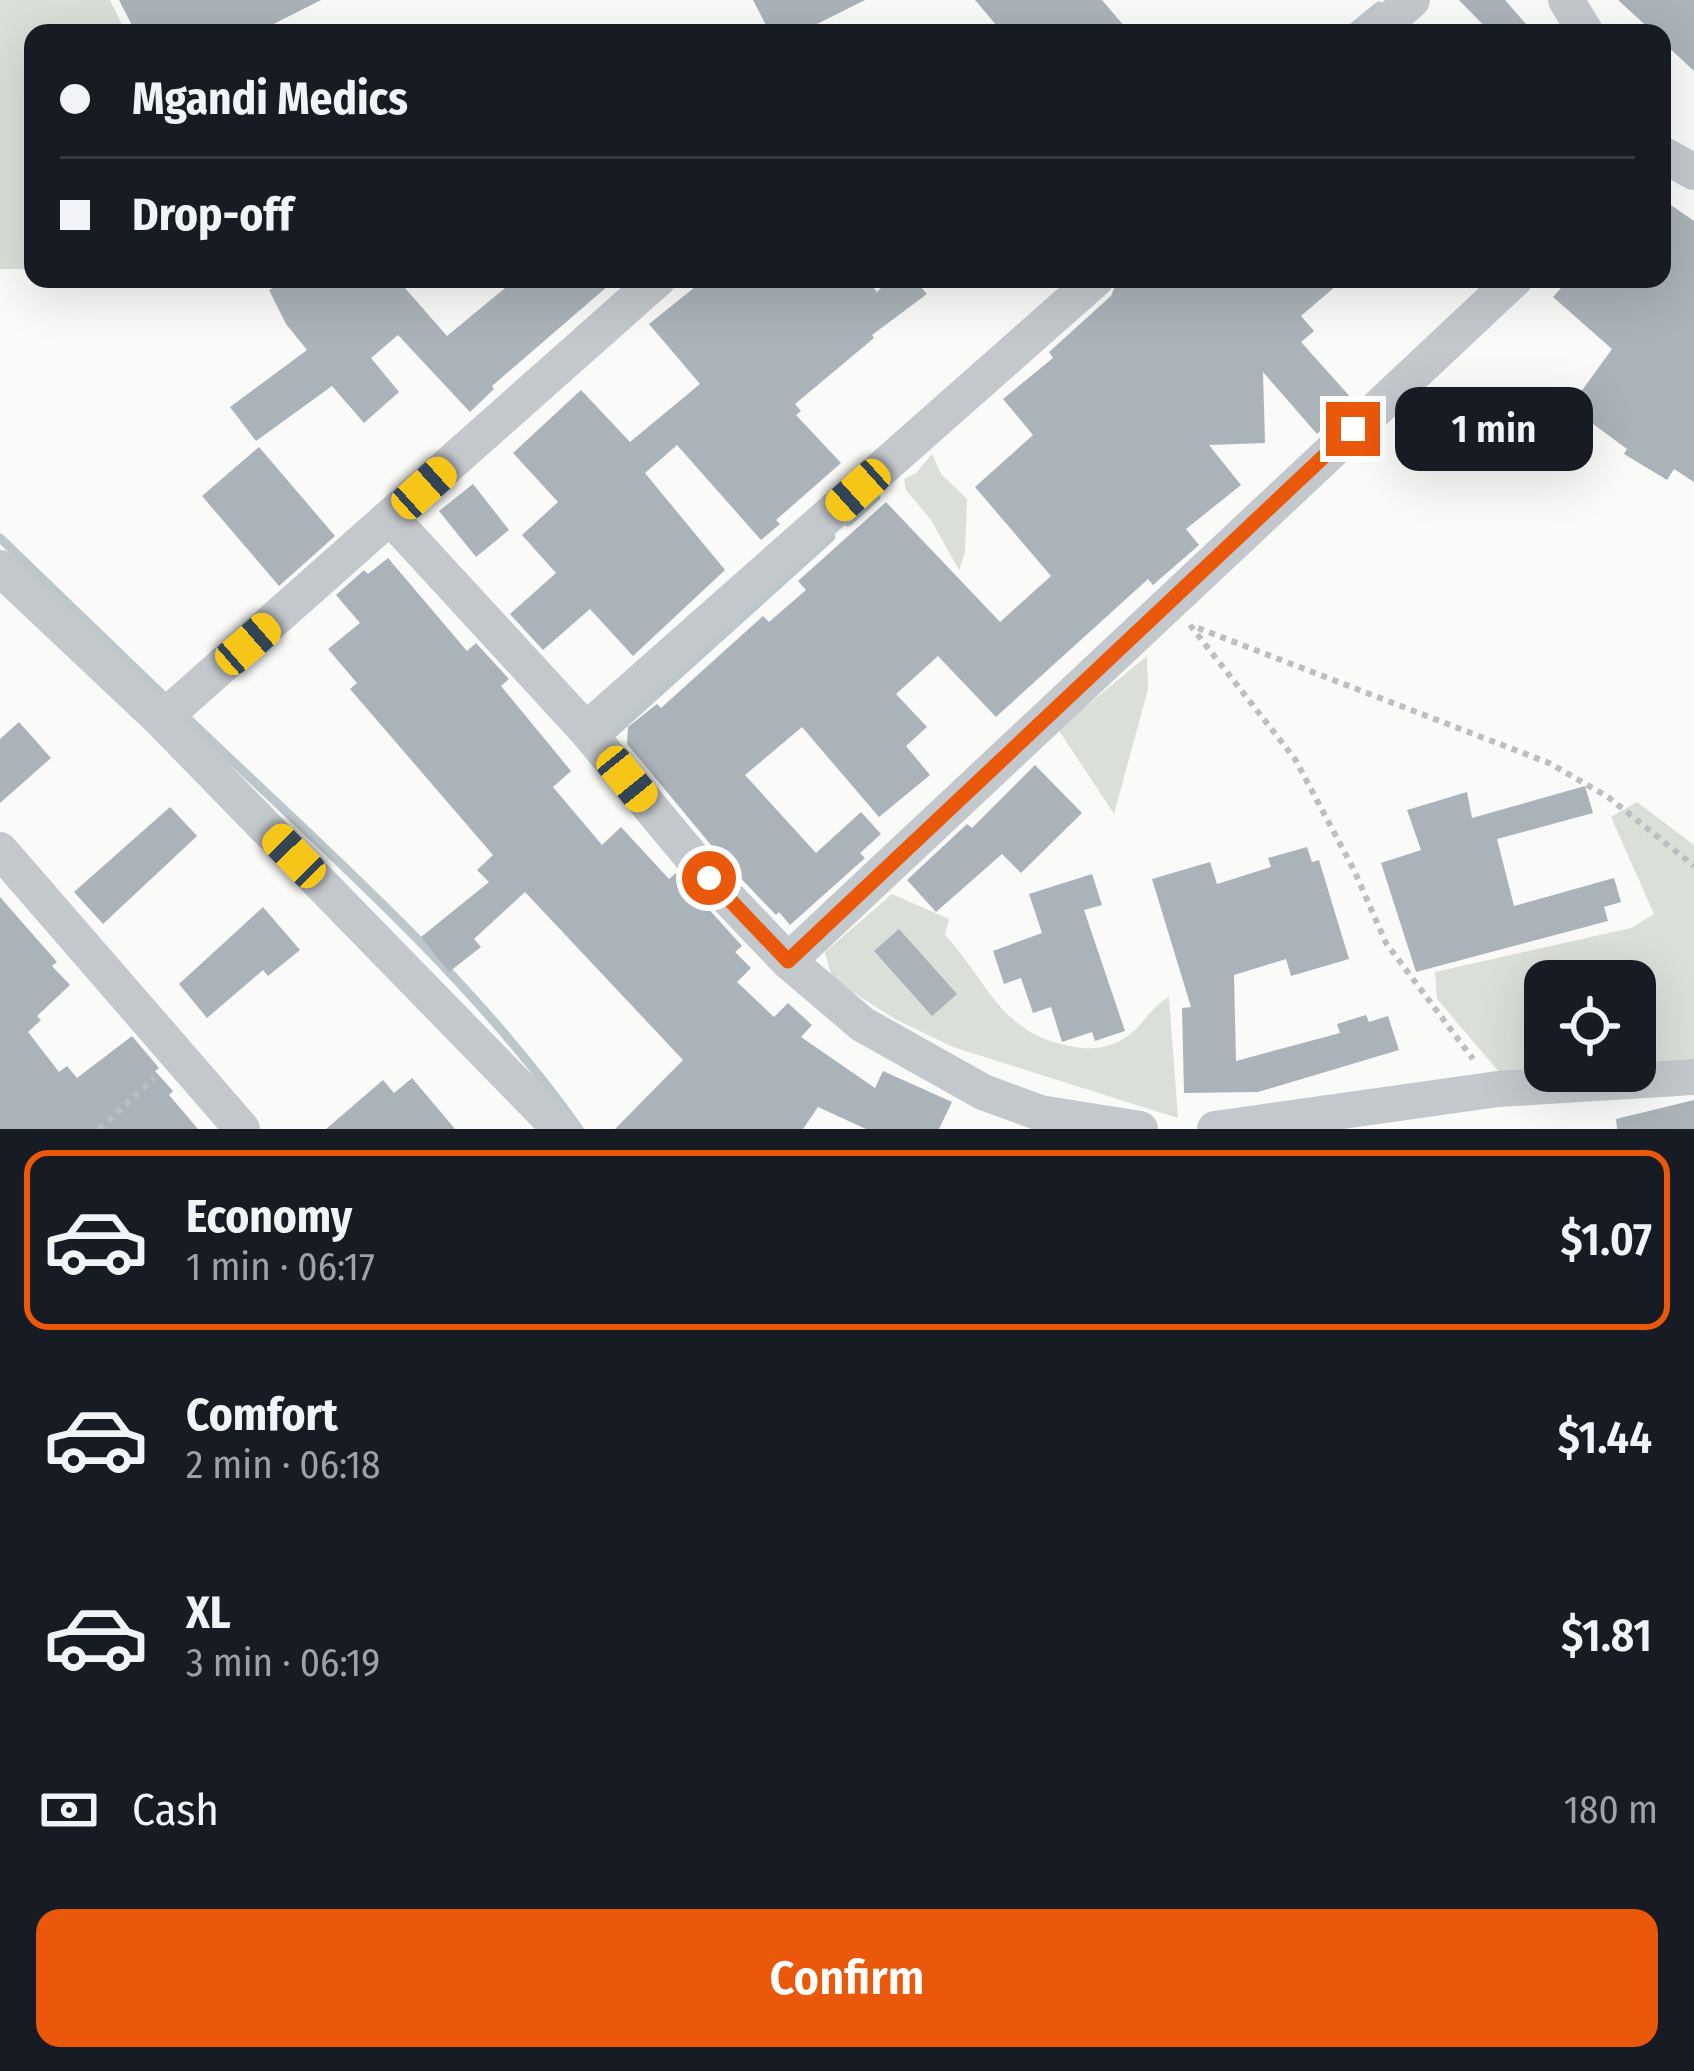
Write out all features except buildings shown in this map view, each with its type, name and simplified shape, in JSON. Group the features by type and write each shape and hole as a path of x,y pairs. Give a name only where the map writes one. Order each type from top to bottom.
{"street":[{"path":"1385,24 1412,0"},
{"path":"160,720 648,288"},
{"path":"586,730 1086,288"},
{"path":"788,961 1505,288"},
{"path":"391,518 586,730 709,878 788,961 862,1024 983,1092 1040,1113 1140,1129"},
{"path":"0,568 160,720 560,1129"},
{"path":"0,850 242,1129"},
{"path":"1215,1129 1498,1089 1694,1077"}],"path":[{"path":"1160,610 1549,763 1608,797 1694,866"},
{"path":"1193,626 1295,759 1354,870 1386,943 1443,1024 1498,1089"},
{"path":"99,1129 179,1056"}],"shaded area":[{"path":"0,0 110,0 122,24 24,24 24,269 0,269"},
{"path":"932,454 941,474 967,499 965,552 959,570 931,520 906,490 904,479"},
{"path":"1147,656 1148,689 1114,814 1058,729"},
{"path":"1637,802 1694,845 1694,1059 1656,1062 1656,960 1524,960 1524,1071 1500,1073 1437,999 1435,972 1631,928 1654,914 1611,817"},
{"path":"892,894 949,919 945,935 999,1005 1049,1041 1082,1048 1109,1045 1129,1035 1169,997 1178,1118 953,1047 895,1019 832,979 825,952"}],"waterway":[{"path":"1357,24 1379,6"},
{"path":"848,522 876,497"},
{"path":"608,738 831,537"},
{"path":"0,538 169,701"},
{"path":"181,712 441,963 579,1129"}],"route":[{"path":"709,878 788,961 1353,429"}]}
